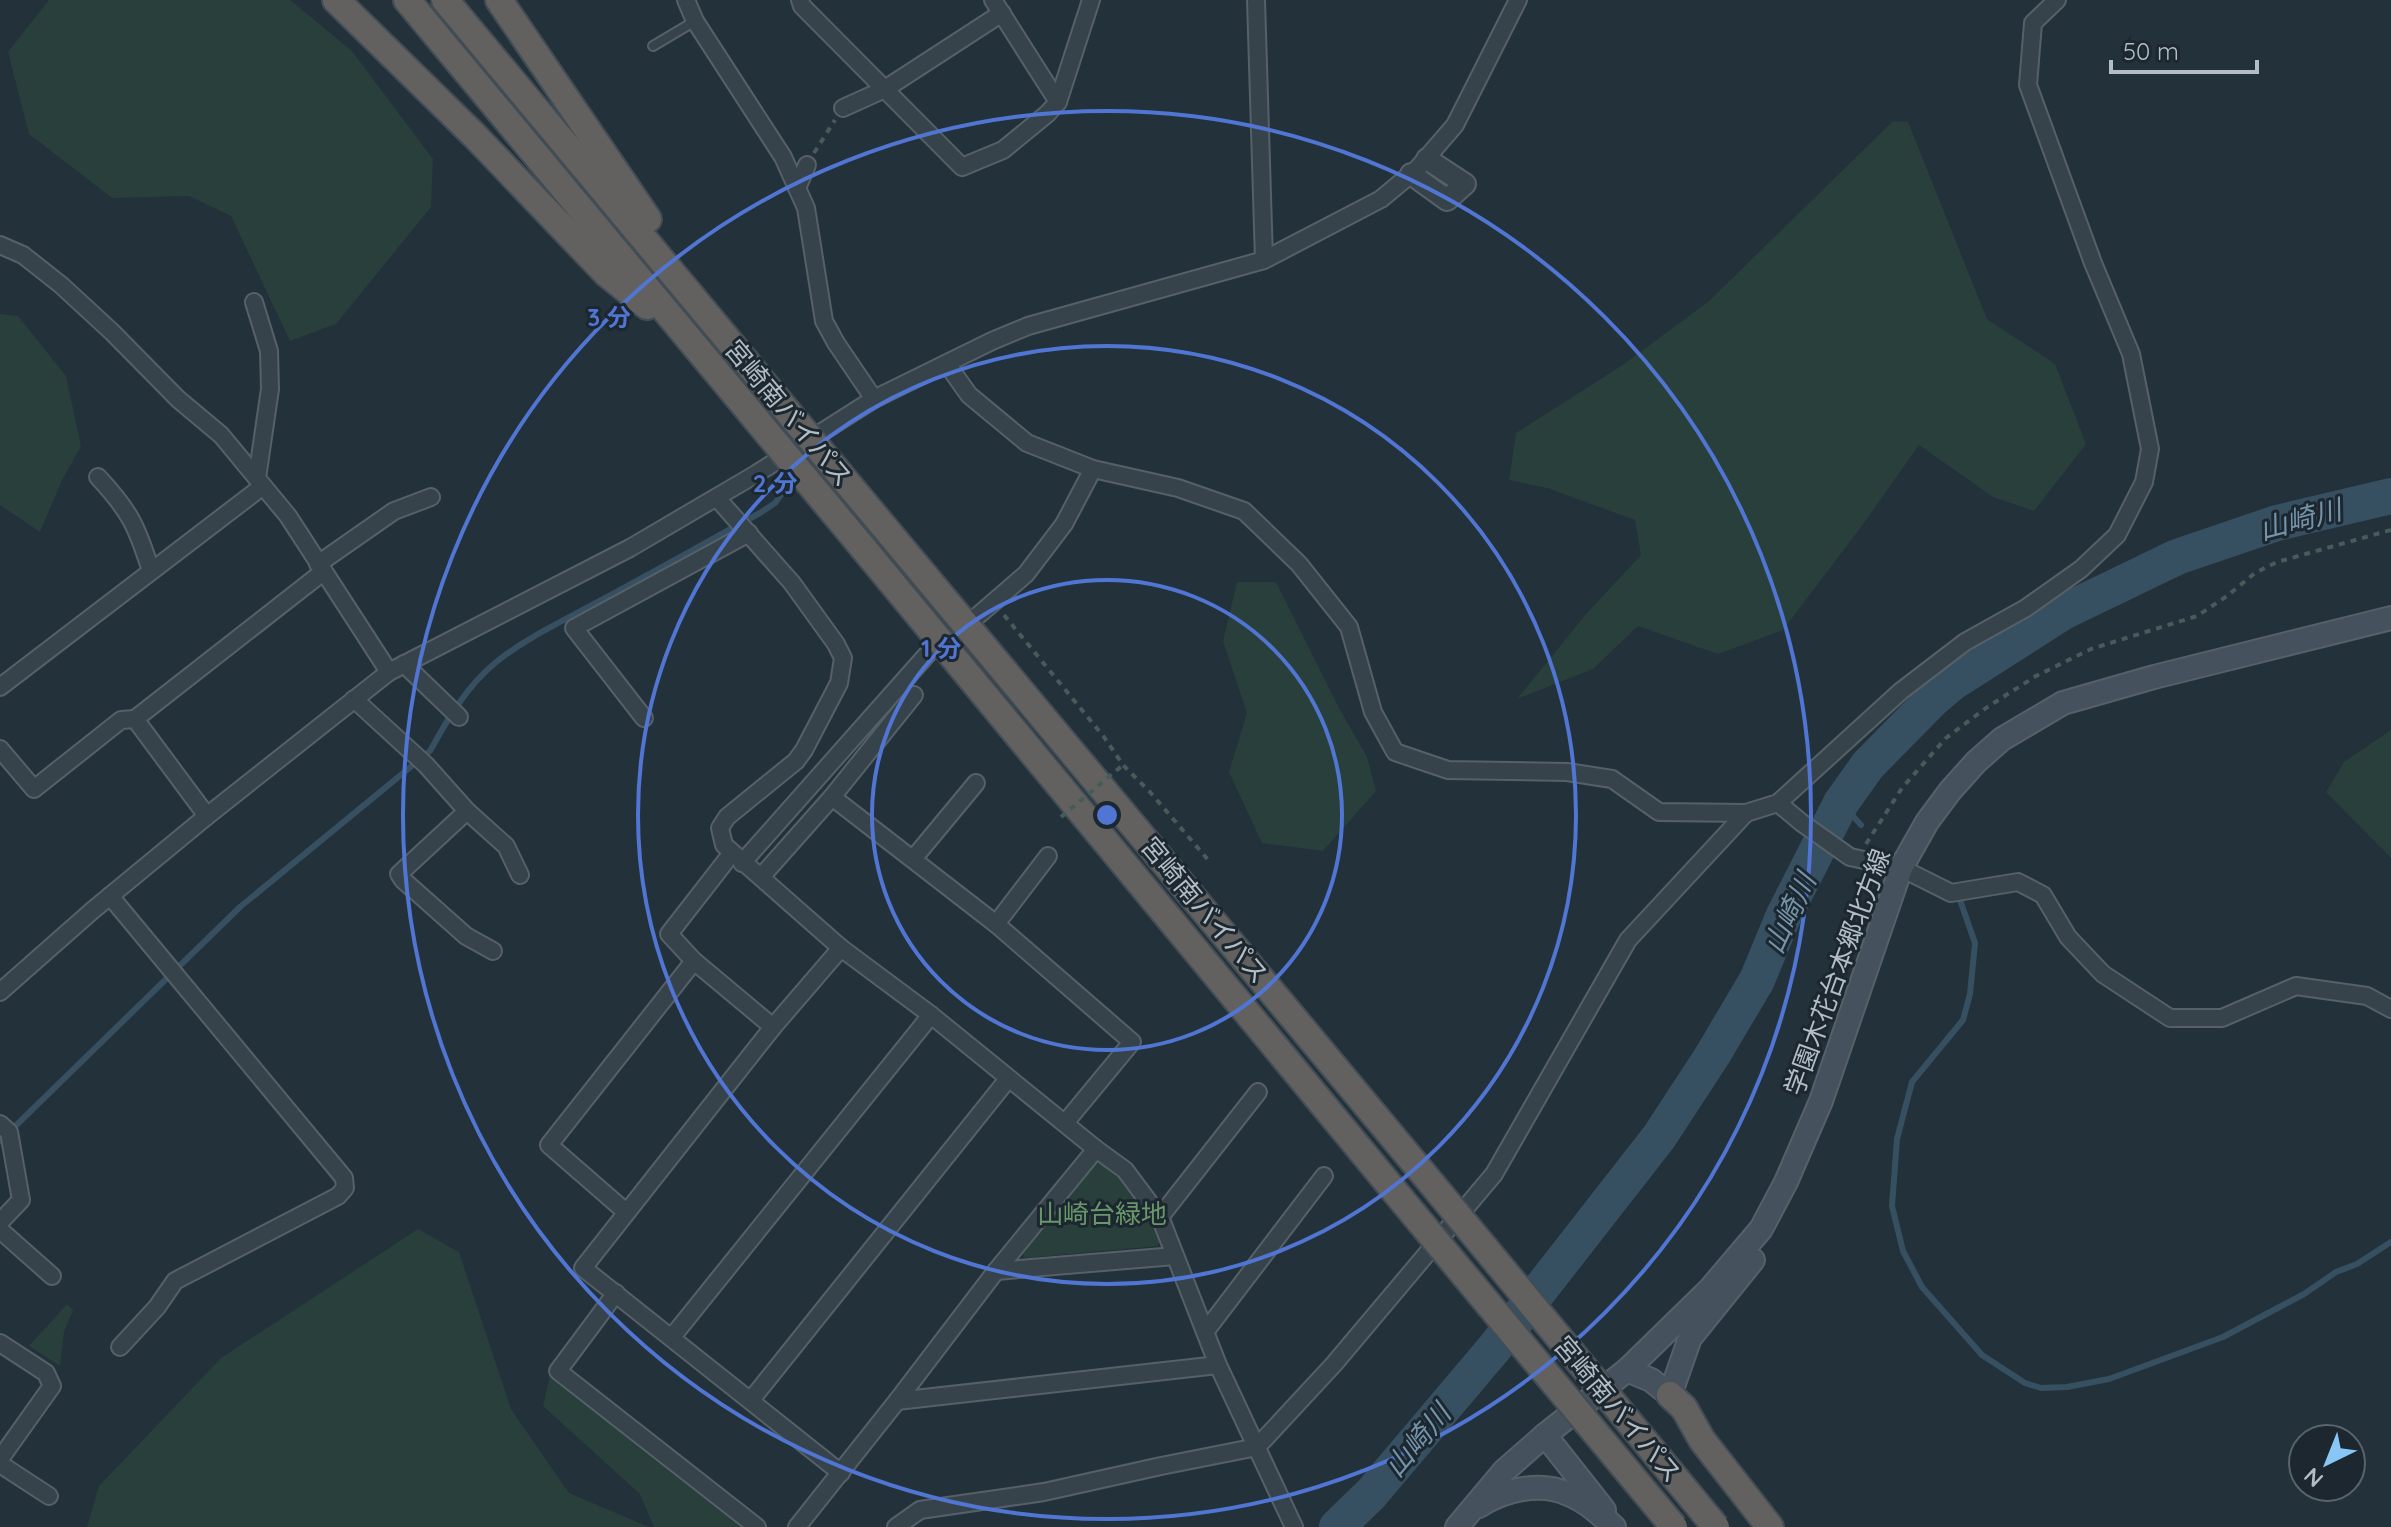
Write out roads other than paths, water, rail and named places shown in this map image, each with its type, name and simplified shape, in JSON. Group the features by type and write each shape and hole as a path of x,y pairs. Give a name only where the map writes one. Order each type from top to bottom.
{"highway":[{"path":"336,0 475,136 606,273 690,341"},
{"name":"宮崎南バイパス","path":"407,0 1674,1527"},
{"name":"宮崎南バイパス","path":"445,0 1716,1527"},
{"path":"499,0 623,185 681,264 715,324"},
{"path":"1670,1395 1684,1408 1702,1440 1770,1527"}],"main road":[{"name":"学園木花台本郷北方線","path":"1462,1520 1504,1471 1627,1370 1710,1289 1761,1229 1786,1182 1821,1101 1901,868 1927,822 1976,762 2002,739 2063,703 2168,673 2391,618"},
{"path":"1627,1370 1651,1380 1670,1395 1690,1338 1754,1258 1761,1229"},
{"path":"1545,1435 1616,1527"},
{"path":"1462,1520 1494,1496 1521,1489 1546,1488 1567,1493 1592,1507 1616,1527"}],"street":[{"path":"686,0 695,21 783,157 806,208 824,321 874,399"},
{"path":"800,0 802,6 962,167 1003,150 1058,102 1091,0"},
{"path":"1256,0 1264,260"},
{"path":"0,992 207,816 389,672 630,548 717,498 874,399 992,341 1028,326 1264,260 1381,199 1427,159 1455,125 1518,0"},
{"path":"947,364 969,395 1027,443 1093,469 1178,488 1244,511 1299,564 1349,627 1373,712 1395,752 1448,770 1567,772 1612,779 1659,812 1746,813 1778,803 1901,691 1965,642 2026,608 2081,569 2117,535 2144,482 2150,449 2131,354 2093,263 2028,85 2033,23 2057,0"},
{"path":"843,108 885,89 998,6 1058,102"},
{"path":"1411,174 1447,200 1465,184 1427,159"},
{"path":"797,188 807,165"},
{"path":"0,245 23,255 61,285 178,399 221,435 288,516 389,672"},
{"path":"0,687 151,571 260,482 270,389 269,351 254,302"},
{"path":"967,625 1026,574 1064,524 1093,469"},
{"path":"98,477 122,503 139,533 151,571"},
{"path":"0,749 34,789 121,720 135,719 394,511 431,497"},
{"path":"717,498 792,583 843,658 839,683 796,761 727,817 720,828 724,845 841,948 931,1015 1125,1170 1160,1217 1218,1365 1294,1527"},
{"path":"644,718 574,628 749,533"},
{"path":"773,1027 694,961 669,934 939,641"},
{"path":"404,664 455,713"},
{"path":"761,877 832,797 914,695"},
{"path":"354,699 421,760 467,811 506,846 520,875"},
{"path":"135,719 207,816"},
{"path":"913,859 976,783"},
{"path":"832,797 996,924 1132,1042 1065,1123"},
{"path":"1778,803 1853,858 1901,868 1951,893 2018,882 2043,895 2068,937 2103,974 2170,1018 2222,1018 2296,986 2367,996 2391,1009"},
{"path":"467,811 399,874 466,936 493,951"},
{"path":"896,1527 920,1510 1044,1492 1257,1447 1334,1364 1494,1174 1628,940 1746,813"},
{"path":"996,924 1048,856"},
{"path":"110,896 344,1178 345,1188 338,1196 175,1281 157,1307 120,1347"},
{"path":"841,948 773,1027 583,1268 841,1473"},
{"path":"626,1212 549,1145 694,961"},
{"path":"672,1337 931,1015"},
{"path":"751,1400 1008,1079"},
{"path":"1160,1217 1258,1092"},
{"path":"0,1124 9,1132 5,1149 21,1200 0,1222"},
{"path":"797,1527 996,1271 1096,1149"},
{"path":"1205,1332 1324,1176"},
{"path":"0,1230 52,1276"},
{"path":"996,1271 1175,1256"},
{"path":"616,1293 558,1371 757,1527"},
{"path":"0,1343 46,1373 52,1386 0,1462 49,1496"},
{"path":"897,1401 1218,1365"}],"lane":[{"path":"653,46 695,21"}],"waterway":[{"path":"0,1141 240,907 430,751 467,693 495,663 543,631 760,513 781,495"},
{"name":"山崎川","path":"1337,1527 1371,1494 1496,1346 1659,1137 1757,980 1783,917 1841,803 1868,765 1932,700 1952,683 2063,612 2177,557 2277,523 2391,496"},
{"path":"1841,803 1861,825"},
{"path":"1960,900 1975,943 1970,994 1963,1020 1912,1082 1897,1139 1892,1206 1903,1251 1922,1287 1982,1355 2025,1383 2041,1388 2067,1387 2109,1379 2223,1337 2304,1294 2336,1272 2357,1264 2391,1242"}],"park label":[{"name":"山崎台緑地","path":"1102,1213"}]}
